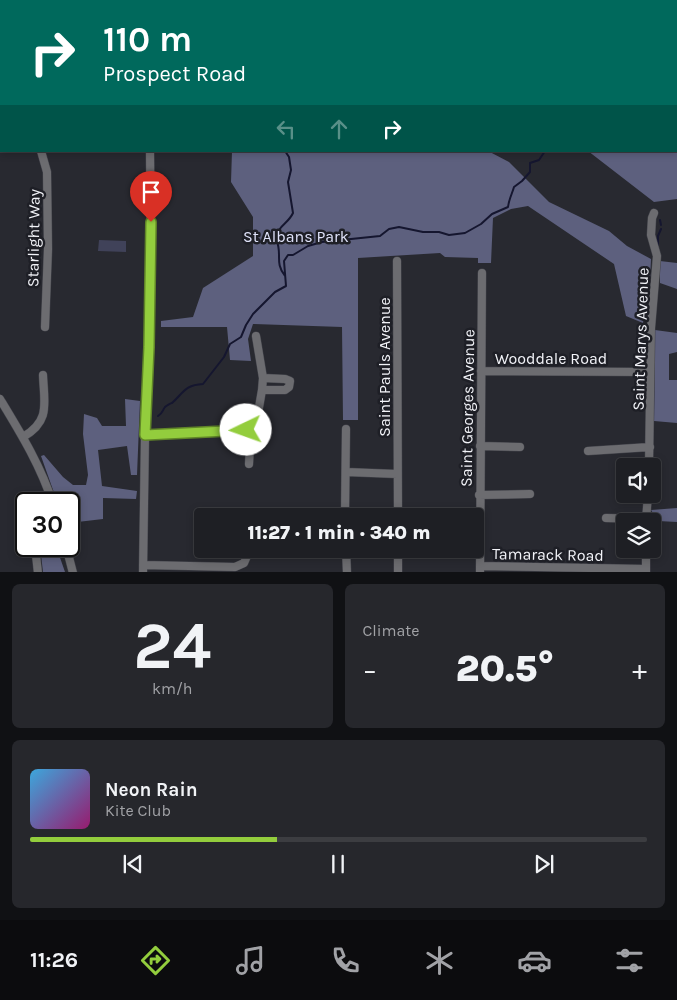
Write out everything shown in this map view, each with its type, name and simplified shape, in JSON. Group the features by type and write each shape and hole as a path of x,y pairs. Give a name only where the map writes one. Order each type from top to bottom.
{"street":[{"name":"Starlight Way","path":"41,152 48,172 45,327"},
{"path":"150,152 151,254 143,569 235,567 244,563 246,558"},
{"name":"Saint Marys Avenue","path":"649,458 651,328 657,256 651,235 654,214"},
{"name":"Saint Pauls Avenue","path":"398,261 398,508"},
{"name":"Saint Georges Avenue","path":"480,569 482,273"},
{"path":"145,435 246,430 256,425 262,390 256,336"},
{"name":"Wooddale Road","path":"481,371 650,372"},
{"path":"23,437 38,426 43,419 44,375"},
{"path":"262,378 285,378 290,381 289,387 285,390 262,390"},
{"path":"0,399 23,437 48,492"},
{"path":"249,464 251,428"},
{"path":"346,429 346,508"},
{"path":"480,446 520,447"},
{"path":"588,451 650,447"},
{"path":"346,472 397,474"},
{"path":"479,495 530,494"},
{"path":"606,518 616,518"},
{"path":"36,557 38,572"},
{"path":"69,557 73,572"},
{"path":"346,558 347,572"},
{"path":"398,558 398,572"},
{"path":"646,558 646,571"},
{"name":"Tamarack Road","path":"480,569 646,571"}],"shaded area":[{"path":"99,240 126,241 126,252 98,251"}],"green space":[{"name":"St Albans Park","path":"232,152 490,152 509,162 549,202 609,231 627,246 651,259 643,323 626,316 614,264 528,206 511,209 493,218 491,263 478,263 478,258 445,257 440,253 358,258 358,420 343,420 342,327 253,324 248,339 251,361 230,360 227,327 161,327 161,321 193,317 203,288 253,256 253,217 231,182"},
{"path":"589,152 677,152 677,199 654,202"},
{"path":"660,261 677,263 677,289 660,283"},
{"path":"655,330 677,333 677,352 669,354 669,380 677,380 677,423 654,421"},
{"path":"125,399 140,401 137,475 131,475 127,446 98,450 102,486 137,491 136,499 103,498 103,519 80,522 80,492 54,492 41,456 44,455 63,477 73,485 86,485 88,475 83,434 84,414 97,418 102,426 126,426"},
{"path":"677,508 677,522 661,521 661,513 653,513 651,510"},
{"path":"41,557 60,557 65,572 43,572"}],"waterway":[{"path":"285,276 279,262 279,249 276,239 278,231 293,213 288,182 291,170 289,157 286,152"},
{"path":"158,416 165,407 185,390 192,386 203,384 224,357 230,344 241,337 253,314 275,292 286,286 284,261 288,255 293,255 308,246 322,242 380,236 389,229 399,227 449,235 465,233 481,224 492,214 508,207 514,187 530,172 530,163 539,160 544,152"},
{"path":"660,220 661,225"},
{"path":"658,248 658,236 661,229"}],"route":[{"path":"151,222 149,347 145,435 246,430"}]}
